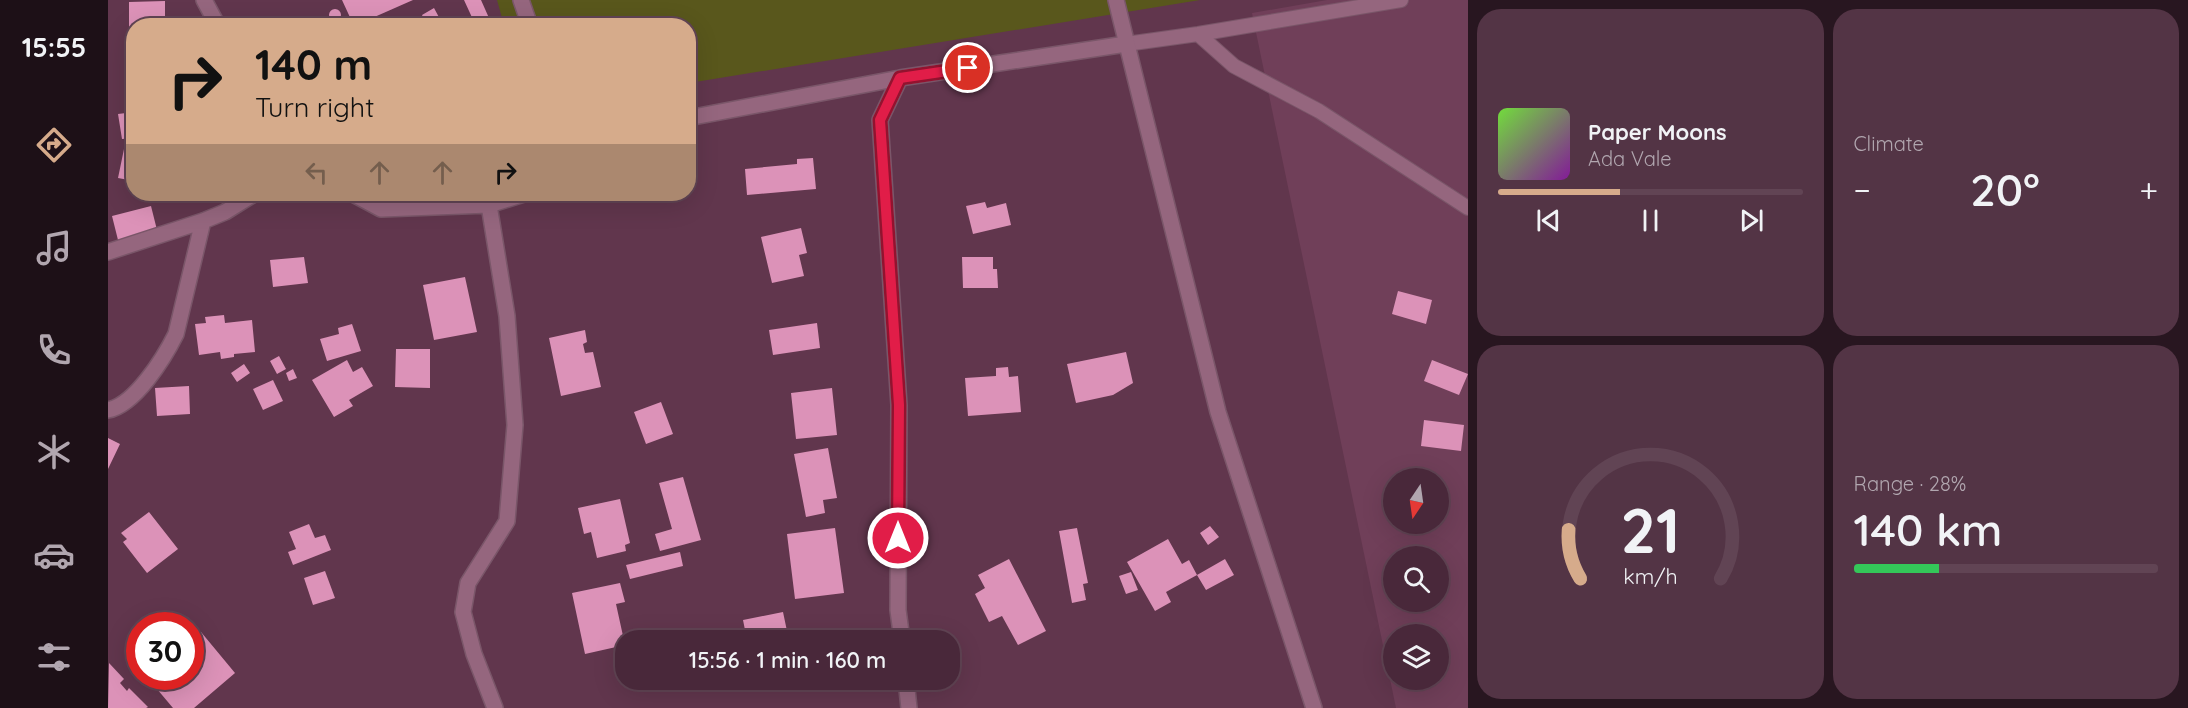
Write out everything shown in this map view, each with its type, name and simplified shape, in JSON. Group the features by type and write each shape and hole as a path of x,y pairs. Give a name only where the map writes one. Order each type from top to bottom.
{"street":[{"path":"204,0 214,18"},
{"path":"522,0 528,18"},
{"path":"1116,0 1218,412 1314,708"},
{"path":"696,116 900,78 1126,44"},
{"path":"900,78 880,120 899,405 898,610 901,630"},
{"path":"108,252 203,222 243,201"},
{"path":"366,201 381,209 489,205 502,201"},
{"path":"489,205 507,316 515,425 507,521 468,583 463,612 474,654 495,708"},
{"path":"108,410 122,406 144,382 172,341 181,317 203,222"},
{"path":"907,690 909,708"}],"lane":[{"path":"1126,44 1401,0"},
{"path":"1198,34 1234,66 1319,111 1468,208"}],"shaded area":[{"path":"497,0 1200,0 696,82 696,18 502,18"},
{"path":"1327,0 1468,0 1468,708 1396,708 1392,690 1449,690 1449,624 1383,624 1383,645 1252,13"}],"building":[{"path":"342,0 413,0 372,18 350,18"},
{"path":"464,0 481,0 489,18 472,18"},
{"path":"165,1 165,18 129,18 129,2"},
{"path":"434,8 439,18 423,18 422,15"},
{"path":"333,9 341,13 340,18 329,17"},
{"path":"126,113 126,139 122,139 118,114"},
{"path":"124,149 126,149 126,180 118,178"},
{"path":"813,158 816,189 747,195 745,169 797,164 797,159"},
{"path":"985,202 987,208 1006,203 1011,225 973,234 966,206"},
{"path":"151,206 157,230 118,240 112,216"},
{"path":"801,228 807,253 799,255 804,276 772,283 761,237"},
{"path":"304,257 308,283 273,287 270,260"},
{"path":"962,257 993,257 993,269 997,269 998,288 963,288"},
{"path":"465,277 477,332 434,340 423,285"},
{"path":"1398,291 1432,300 1426,324 1392,314"},
{"path":"224,315 225,323 252,320 255,352 234,354 234,357 221,359 220,352 199,355 195,324 206,323 205,317"},
{"path":"817,323 820,348 773,355 769,330"},
{"path":"352,324 361,351 327,361 320,339 339,334 338,328"},
{"path":"585,330 587,342 583,344 585,353 593,352 601,387 561,396 549,338"},
{"path":"396,349 430,349 430,388 395,387"},
{"path":"1126,352 1133,383 1113,395 1076,403 1067,364"},
{"path":"279,356 286,369 277,374 270,361"},
{"path":"347,360 353,372 362,367 373,386 349,400 353,406 334,417 312,380"},
{"path":"1432,360 1468,374 1459,395 1424,381"},
{"path":"244,364 250,373 237,382 231,373"},
{"path":"1008,367 1009,377 1018,376 1021,412 968,416 965,378 996,376 996,368"},
{"path":"293,369 297,378 289,381 286,373"},
{"path":"273,380 283,401 263,410 253,389"},
{"path":"189,386 190,414 157,416 155,388"},
{"path":"832,388 837,435 796,439 791,393"},
{"path":"661,402 673,434 646,444 634,412"},
{"path":"1424,420 1464,425 1461,451 1421,446"},
{"path":"108,438 120,444 108,469"},
{"path":"828,448 837,498 823,500 825,513 806,517 794,454"},
{"path":"683,477 701,540 660,551 655,534 672,529 659,483"},
{"path":"620,499 630,543 625,545 626,551 597,558 591,532 584,534 578,508"},
{"path":"149,512 178,549 147,573 123,542 127,539 121,533"},
{"path":"309,524 315,538 325,535 331,550 293,565 288,552 296,549 289,532"},
{"path":"1210,526 1219,537 1208,545 1200,533"},
{"path":"835,528 844,593 795,599 787,534"},
{"path":"1077,528 1088,583 1083,584 1086,600 1072,603 1059,531"},
{"path":"1168,539 1182,564 1189,560 1197,575 1166,592 1171,602 1155,611 1127,562"},
{"path":"680,552 683,566 630,579 626,565"},
{"path":"1009,559 1046,631 1018,645 1002,616 989,622 975,594 985,588 978,575"},
{"path":"1225,559 1234,575 1206,590 1197,575"},
{"path":"325,571 335,598 313,605 304,578"},
{"path":"1131,572 1138,590 1126,594 1119,576"},
{"path":"620,583 625,602 616,604 622,630 615,630 615,647 585,654 572,593"},
{"path":"783,612 787,630 745,630 743,620"},
{"path":"204,636 235,673 194,708 173,708 158,690 204,690"},
{"path":"109,663 124,679 120,683 126,690 131,690 148,707 108,708"}],"route":[{"path":"898,538 899,405 880,120 900,78 968,68"}]}
